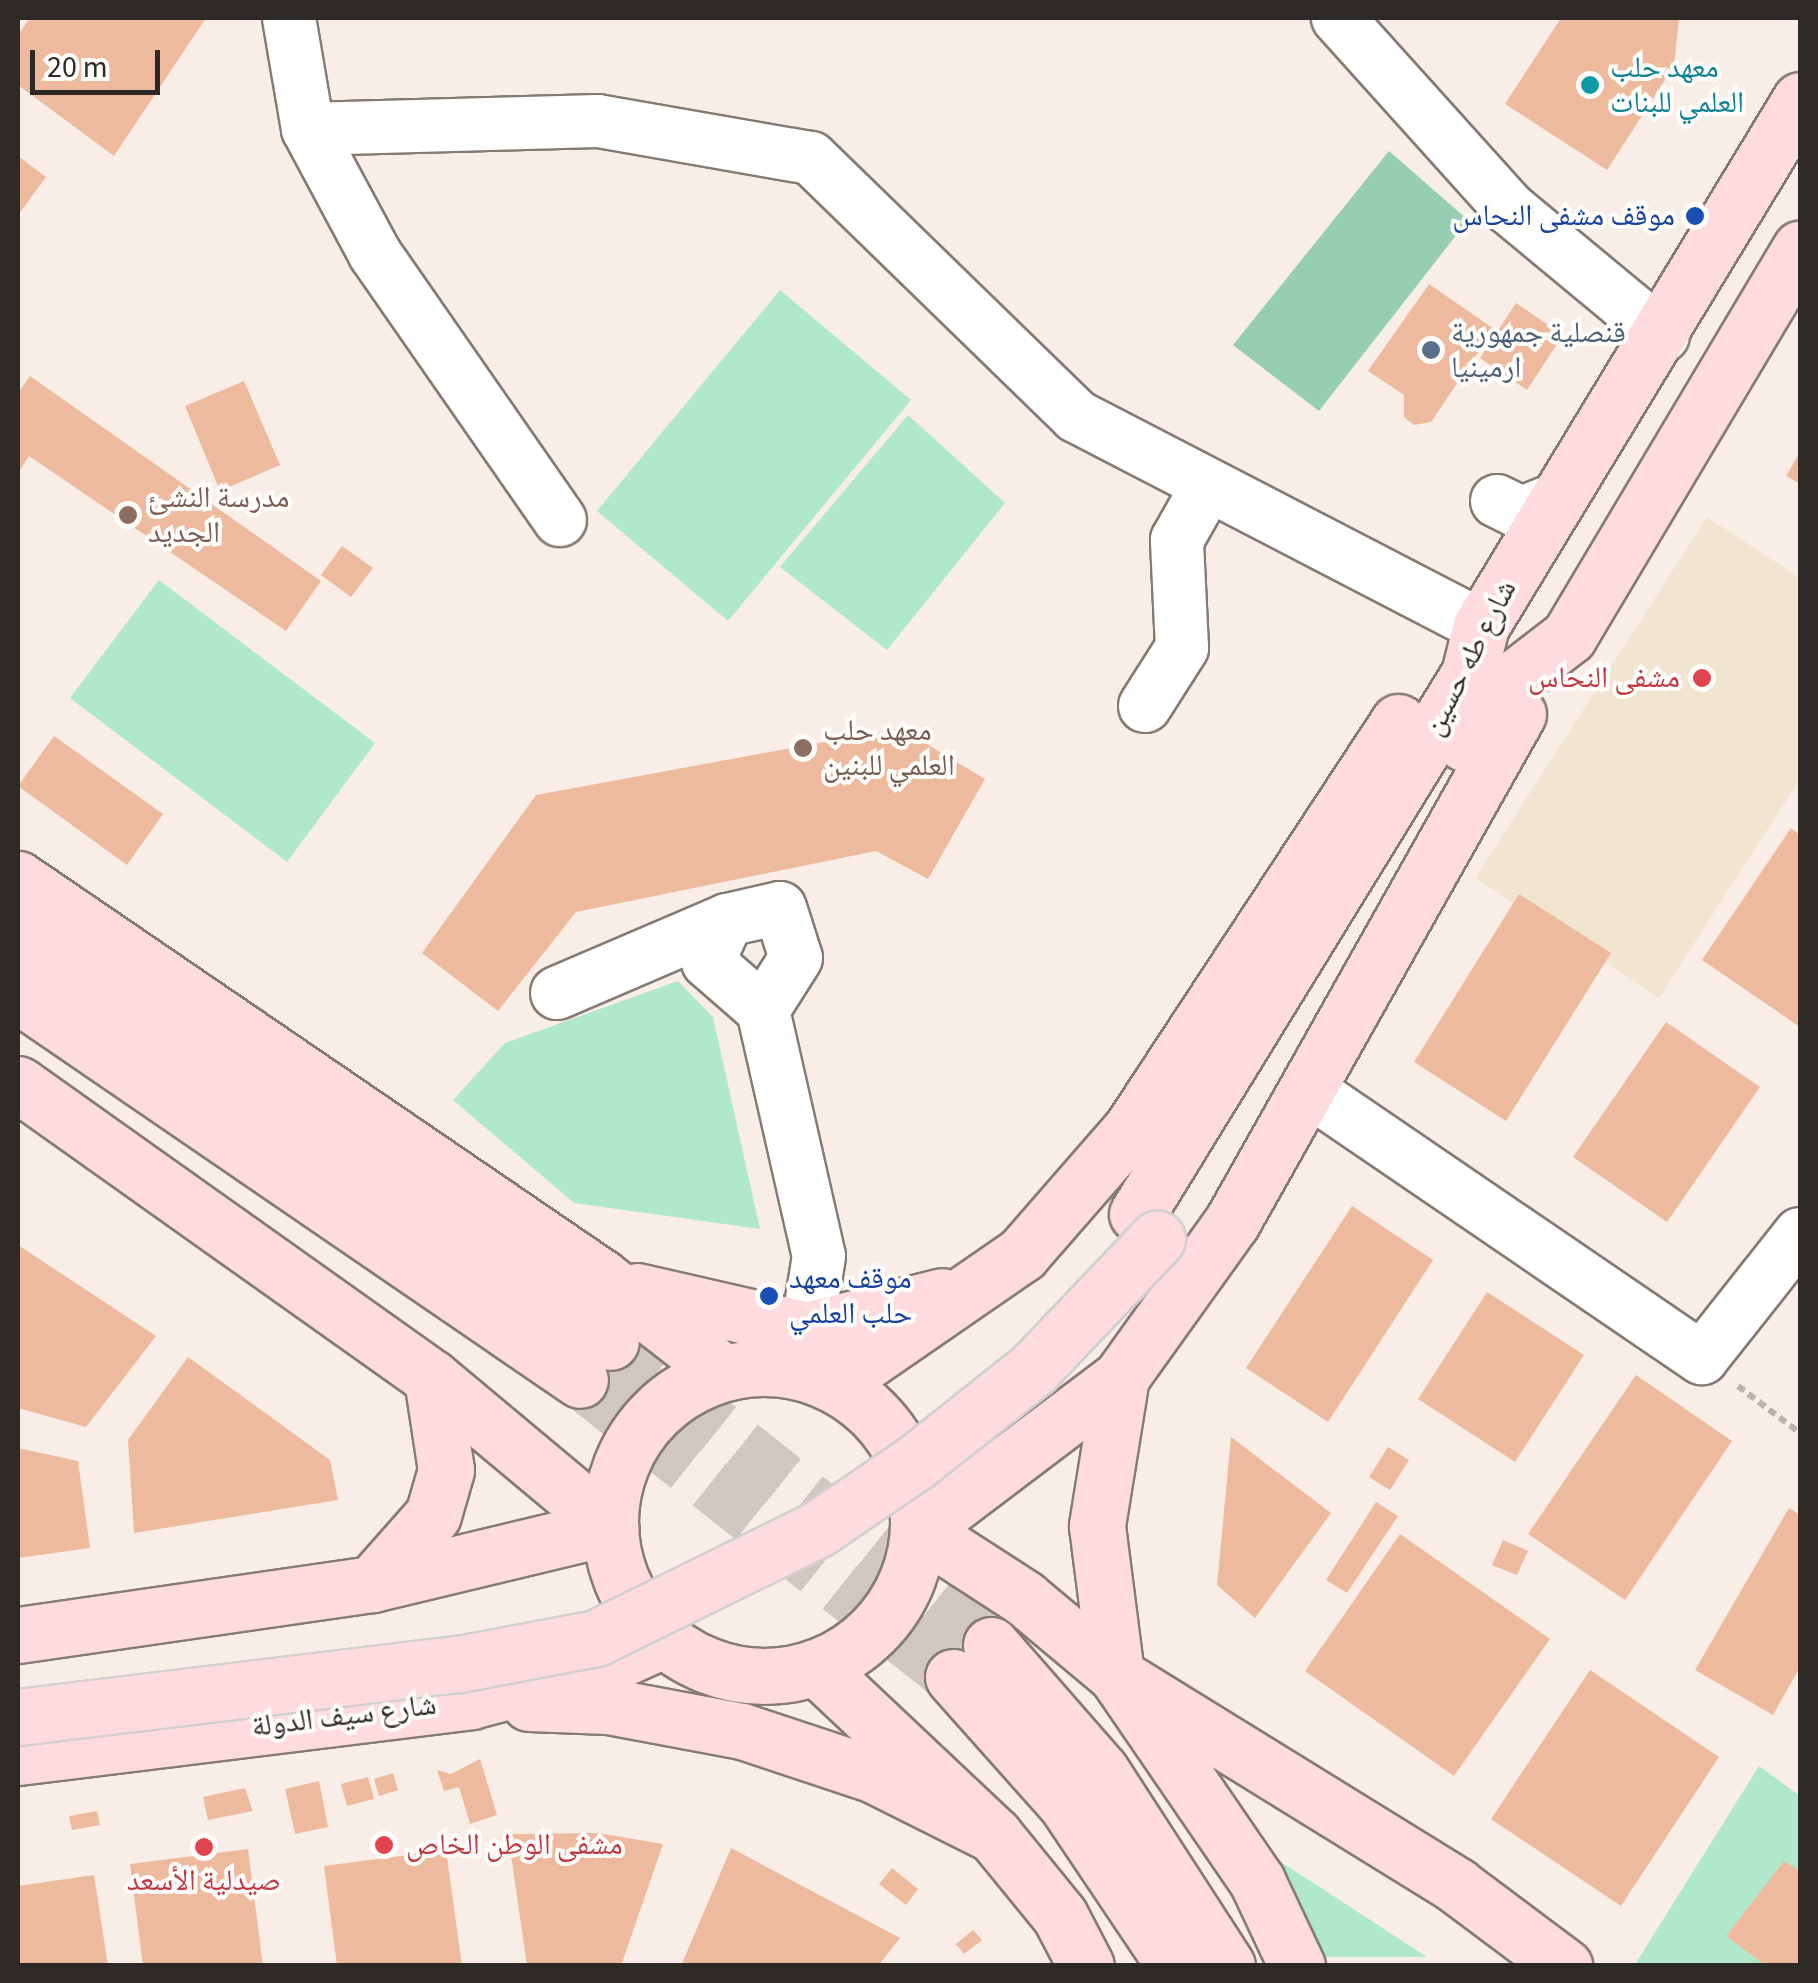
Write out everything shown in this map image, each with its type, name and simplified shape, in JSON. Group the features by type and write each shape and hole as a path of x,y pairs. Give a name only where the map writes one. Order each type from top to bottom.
{"main road":[{"name":"شارع طه حسين","path":"1147,1226 1468,674 1481,626 1555,500 1663,336 1800,100"},
{"name":"شارع طه حسين","path":"1147,1226 1494,694 1568,636 1800,249"},
{"path":"602,1277 813,1354 882,1422 916,1491 919,1530 911,1574 890,1614 818,1669 737,1676 663,1640 625,1589 610,1527 618,1476 640,1430 663,1405 724,1373 788,1369 813,1354 985,1283 1130,1129 1441,658 1481,626"},
{"path":"919,1530 1121,1377 1232,1222 1568,636"},
{"path":"18,879 602,1277 724,1373"},
{"path":"18,933 596,1361 18,995"},
{"path":"18,1084 432,1378 610,1527"},
{"path":"18,1688 457,1639 588,1609 708,1562 909,1438 1147,1226"},
{"path":"18,1717 459,1664 596,1638 818,1529 916,1462 1033,1369 1147,1226"},
{"path":"1121,1377 1097,1526 1116,1676 1257,1880 1297,1966"},
{"path":"372,1584 407,1553 442,1485 446,1422 432,1378"},
{"path":"18,1635 372,1584 610,1527"},
{"path":"919,1530 1024,1598 1116,1676 1457,1886 1564,1966"},
{"name":"شارع سيف الدولة","path":"18,1756 471,1701 608,1665 663,1640"},
{"path":"1175,1966 972,1661 1100,1770 1227,1966"},
{"path":"818,1669 994,1835 1060,1916 1112,1966"},
{"path":"471,1701 608,1706 742,1731 872,1774 994,1835"},
{"path":"1060,1916 1086,1966"}],"street":[{"path":"289,18 308,129 375,254 560,520"},
{"path":"1338,18 1509,208 1663,336"},
{"path":"308,129 598,121 811,158 1076,416 1481,626"},
{"path":"1145,706 1182,648 1177,540 1207,487"},
{"path":"1497,501 1522,513 1555,500"},
{"path":"557,993 726,920 780,908 796,958 763,1010 819,1256 813,1354"},
{"path":"1307,1089 1702,1358 1800,1234"}],"path":[{"path":"1702,1358 1800,1433"}],"shaded area":[{"name":"مشفى النحاس","path":"1707,517 1800,578 1800,779 1659,998 1475,878"}],"green space":[{"path":"1389,151 1468,220 1319,411 1233,345"},
{"path":"780,290 911,400 728,621 597,511"},
{"path":"908,415 1005,503 887,650 780,567"},
{"path":"159,580 375,743 287,862 70,698"},
{"path":"678,981 713,1017 760,1229 574,1203 453,1100 505,1043"},
{"path":"1759,1766 1800,1796 1800,1965 1634,1966"},
{"path":"1246,1839 1427,1957 1307,1957"}],"building":[{"path":"30,18 206,18 114,156 18,85 18,35"},
{"name":"معهد حلب العلمي للبنات","path":"1561,18 1679,18 1674,66 1607,170 1505,104"},
{"path":"18,156 46,177 18,215"},
{"name":"قنصلية جمهورية ارمينيا","path":"1429,284 1494,329 1431,422 1414,425 1404,417 1404,395 1368,371"},
{"path":"1516,303 1563,335 1527,390 1480,358"},
{"path":"30,376 321,581 286,631 29,456 18,473 18,393"},
{"path":"244,381 280,465 220,491 185,406"},
{"path":"1800,452 1800,484 1786,476"},
{"path":"342,546 373,568 351,597 321,575"},
{"name":"معهد حلب العلمي للبنين","path":"900,728 985,779 928,879 876,851 576,912 498,1011 422,953 536,795"},
{"path":"54,736 163,814 127,865 18,786"},
{"path":"1791,828 1800,835 1800,1027 1702,960"},
{"path":"1519,894 1611,953 1506,1121 1414,1062"},
{"path":"1666,1022 1760,1087 1667,1222 1573,1157"},
{"path":"1352,1206 1433,1260 1328,1422 1246,1368"},
{"path":"18,1245 156,1336 86,1427 18,1408"},
{"path":"1487,1292 1584,1355 1515,1462 1418,1399"},
{"path":"188,1357 330,1460 338,1500 134,1533 128,1440"},
{"path":"1636,1375 1732,1441 1625,1600 1528,1534"},
{"path":"1231,1437 1331,1513 1255,1618 1217,1585"},
{"path":"1388,1447 1409,1460 1390,1490 1369,1477"},
{"path":"18,1448 78,1461 90,1548 18,1558"},
{"path":"1376,1502 1398,1516 1347,1593 1326,1580"},
{"path":"1789,1508 1800,1515 1800,1667 1773,1715 1695,1670"},
{"path":"1400,1534 1550,1639 1454,1776 1305,1671"},
{"path":"1503,1540 1528,1551 1517,1575 1492,1565"},
{"path":"1590,1670 1719,1757 1621,1906 1491,1819"},
{"path":"480,1759 497,1815 470,1824 459,1787 444,1791 437,1770 451,1774"},
{"path":"393,1773 398,1790 379,1796 374,1779"},
{"path":"368,1777 374,1799 347,1806 341,1784"},
{"path":"319,1781 328,1827 295,1834 285,1789"},
{"path":"245,1788 253,1811 208,1820 203,1797"},
{"path":"97,1811 100,1825 72,1830 69,1816"},
{"path":"598,1833 663,1844 621,1966 527,1966 508,1834"},
{"path":"731,1848 900,1938 878,1966 681,1966"},
{"path":"248,1849 263,1966 143,1966 130,1864"},
{"path":"446,1850 462,1966 337,1966 324,1866"},
{"path":"1784,1861 1800,1871 1800,1966 1766,1966 1726,1936"},
{"path":"892,1868 918,1889 906,1905 879,1884"},
{"path":"94,1875 108,1966 18,1966 18,1886"},
{"path":"973,1930 982,1940 964,1954 956,1944"}],"tunnel":[{"path":"611,1342 991,1645"},
{"path":"580,1380 953,1677"}],"place":[{"name":"معهد حلب العلمي للبنات","path":"1590,85"},
{"name":"موقف مشفى النحاس","path":"1695,216"},
{"name":"قنصلية جمهورية ارمينيا","path":"1431,350"},
{"name":"مدرسة النشئ الجديد","path":"128,515"},
{"name":"مشفى النحاس","path":"1702,678"},
{"name":"معهد حلب العلمي للبنين","path":"803,748"},
{"name":"موقف معهد حلب العلمي","path":"769,1296"},
{"name":"مشفى الوطن الخاص","path":"384,1845"},
{"name":"صيدلية الأسعد","path":"204,1847"}]}
